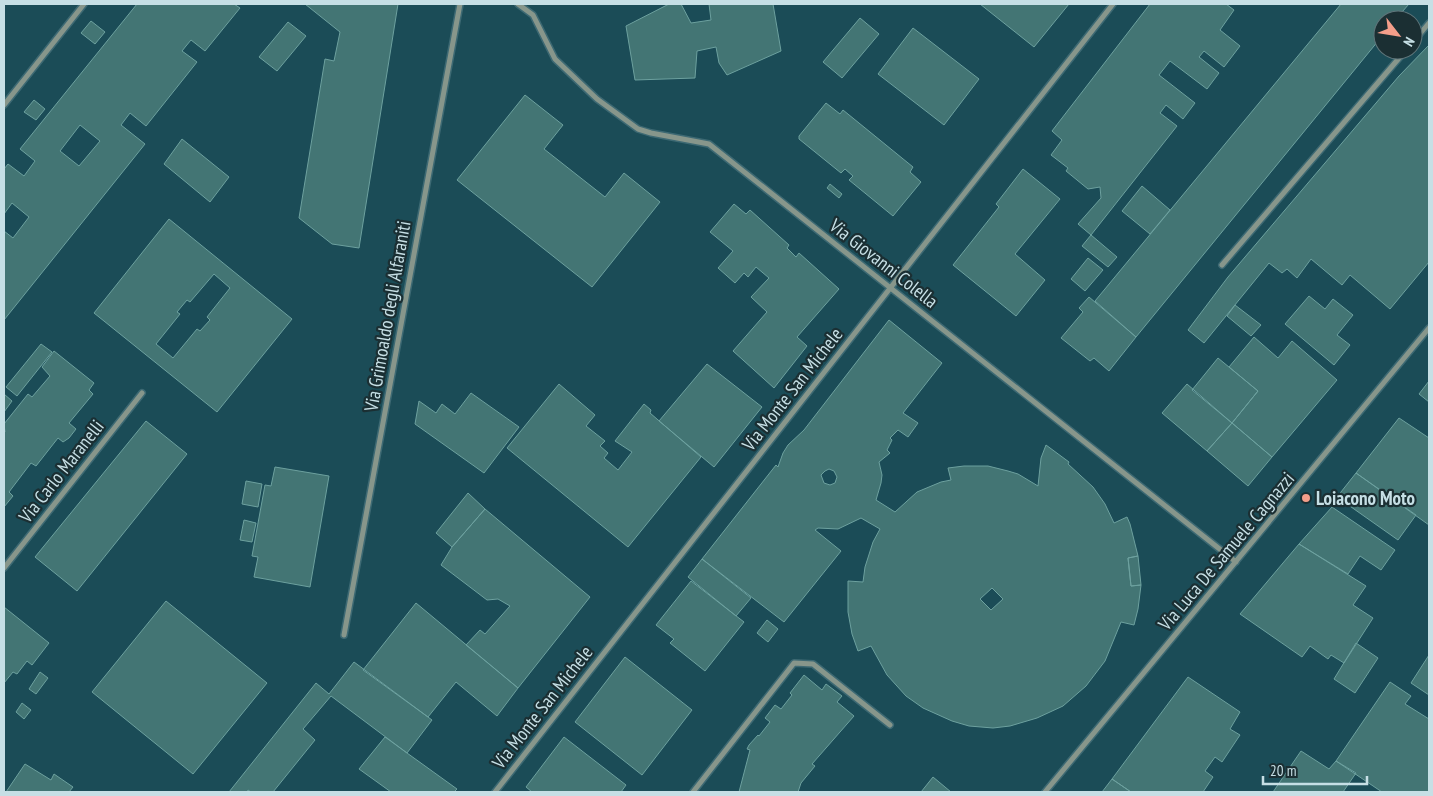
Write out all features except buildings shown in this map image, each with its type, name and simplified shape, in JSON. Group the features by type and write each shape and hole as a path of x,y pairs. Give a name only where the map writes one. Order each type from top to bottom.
{"street":[{"path":"4,104 84,4"},
{"name":"Via Grimoaldo degli Alfaraniti","path":"344,634 460,4"},
{"name":"Via Giovanni Colella","path":"518,4 533,15 555,59 597,99 638,129 709,144 1236,562"},
{"name":"Via Monte San Michele","path":"494,792 1113,4"},
{"path":"1222,266 1397,60"},
{"name":"Via Luca De Samuele Cagnazzi","path":"1045,792 1429,328"},
{"name":"Via Carlo Maranelli","path":"4,568 142,393"},
{"path":"692,792 794,663 813,664 890,725"}],"place":[{"name":"Loiacono Moto","path":"1306,498"}]}
